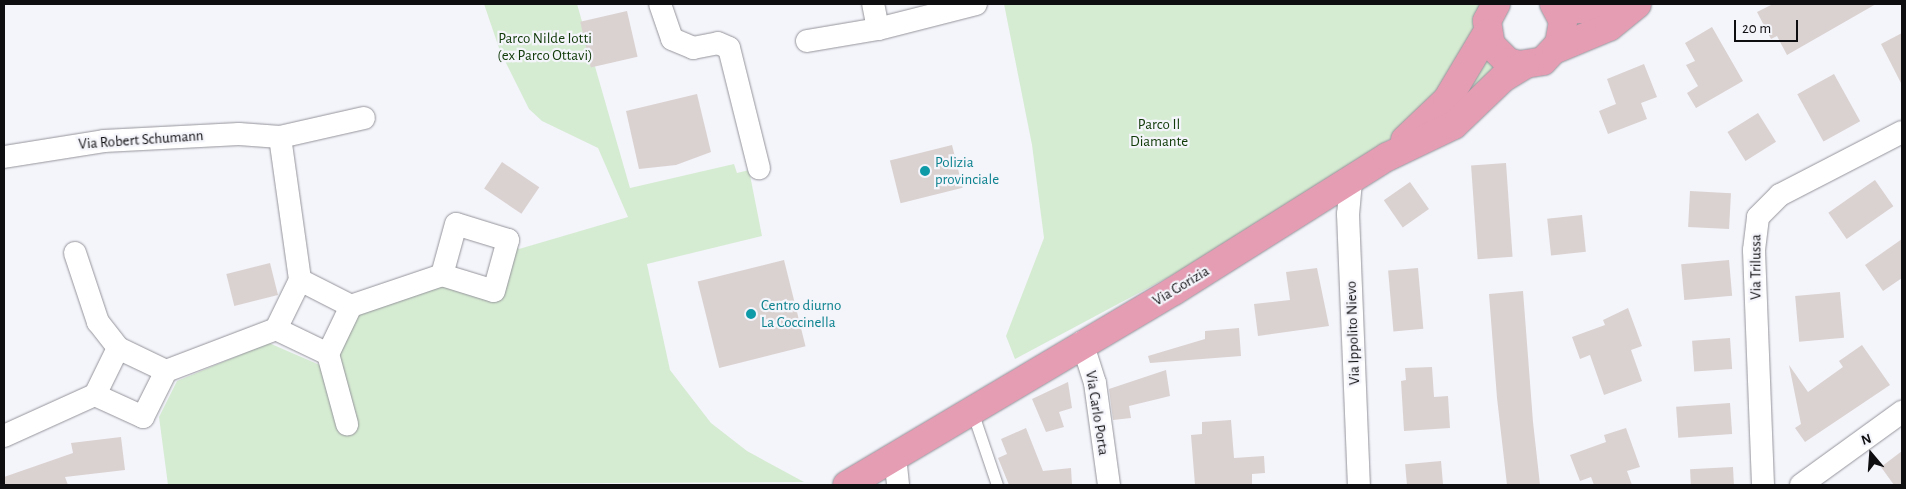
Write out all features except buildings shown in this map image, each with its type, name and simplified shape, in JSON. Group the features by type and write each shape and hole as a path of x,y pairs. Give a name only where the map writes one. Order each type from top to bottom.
{"main road":[{"name":"Via Gorizia","path":"1387,158 1447,100 1487,33 1496,4"},
{"path":"1556,49 1563,33 1557,7 1634,5"},
{"path":"1556,49 1609,27 1634,5"},
{"path":"1487,33 1498,54 1525,65"},
{"name":"Via Gorizia","path":"847,485 1082,342 1174,291 1387,158 1454,125 1503,78 1525,65 1543,62 1556,49"}],"street":[{"path":"660,4 672,39 693,48 718,43 729,48 759,168"},
{"path":"873,4 878,29"},
{"path":"807,41 878,29 976,4"},
{"name":"Via Robert Schumann","path":"4,157 104,141 239,134 280,138 364,118"},
{"name":"Via Trilussa","path":"1762,485 1754,250 1758,218 1780,196 1902,132"},
{"path":"94,395 143,417 166,371 276,329 300,280 280,138"},
{"name":"Via Ippolito Nievo","path":"1351,181 1348,214 1359,485"},
{"path":"75,253 98,322 118,348 166,371"},
{"path":"348,424 328,354 351,306 442,275"},
{"path":"300,280 351,306"},
{"path":"276,329 328,354"},
{"name":"Via Carlo Porta","path":"1082,342 1095,383 1108,485"},
{"path":"4,436 94,395 118,348"},
{"path":"1801,485 1902,412"},
{"path":"895,456 898,485"}],"lane":[{"path":"972,409 997,485"}],"green space":[{"name":"Parco Nilde Iotti (ex Parco Ottavi)","path":"484,4 577,4 630,188 734,164 737,173 749,170 762,236 647,264 670,370 711,423 747,451 804,482 168,485 159,417 177,381 269,343 329,369 351,306 442,275 494,291 508,240 519,249 628,217 598,148 542,121 529,109 500,51"},
{"name":"Parco Il Diamante","path":"1004,4 1495,4 1503,68 1178,272 1015,359 1006,336 1044,238 1032,145"}],"place":[{"name":"Polizia provinciale","path":"925,171"},
{"name":"Centro diurno La Coccinella","path":"751,314"}]}
